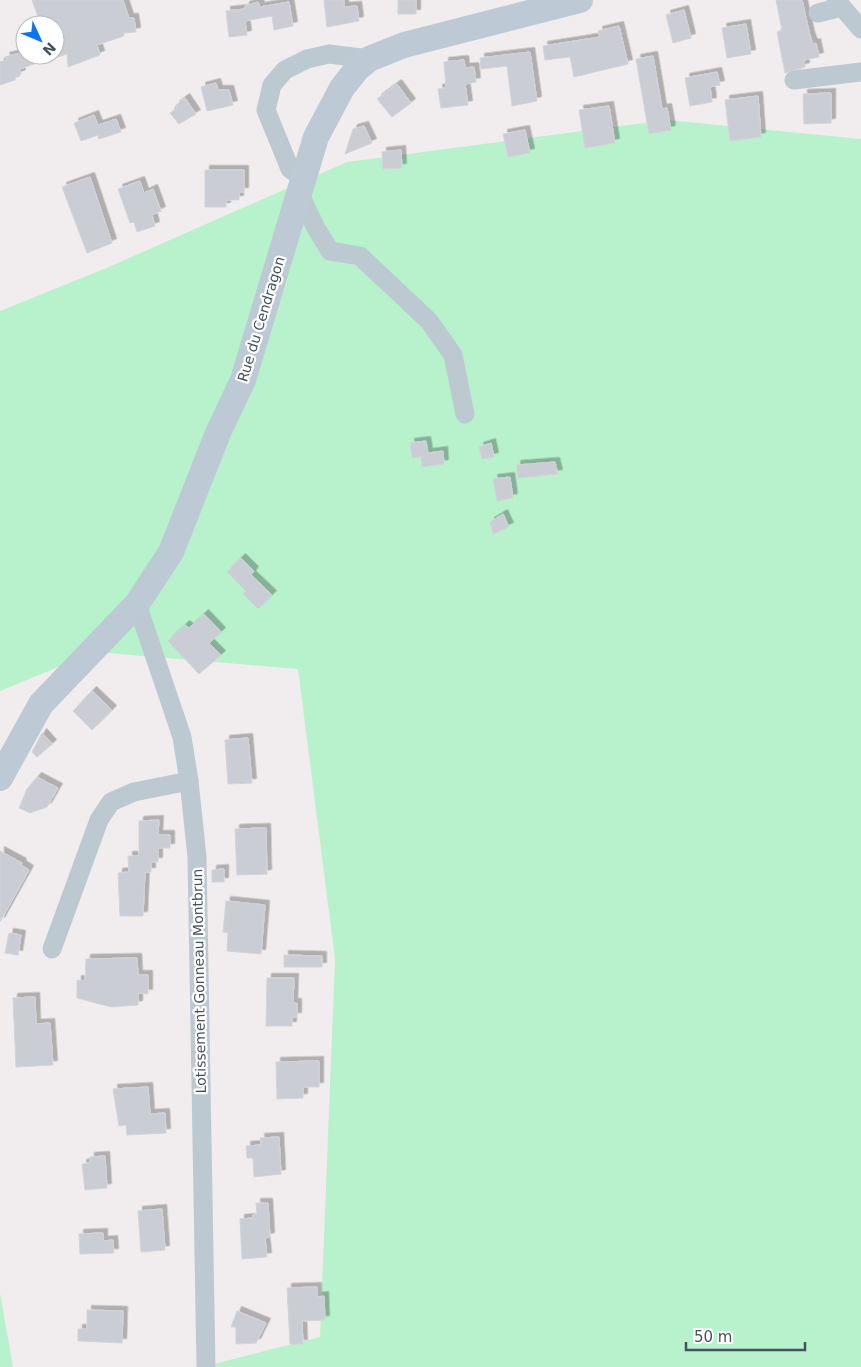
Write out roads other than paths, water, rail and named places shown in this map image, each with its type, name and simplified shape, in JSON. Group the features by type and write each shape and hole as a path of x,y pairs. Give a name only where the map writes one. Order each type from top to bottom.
{"main road":[{"name":"Rue du Cendragon","path":"0,778 40,704 137,604 171,552 218,433 243,380 316,137 342,88 357,69 370,59 494,10 580,0"}],"street":[{"path":"818,12 839,3 861,29"},
{"path":"370,59 330,54 307,59 285,70 272,85 266,110 290,170 302,186 316,228 330,251 360,256 429,321 453,355 465,414"},
{"path":"794,80 861,72"},
{"name":"Lotissement Gonneau Montbrun","path":"137,604 182,738 189,781 197,857 206,1367"},
{"path":"52,950 99,820 110,802 134,792 189,781"}]}
